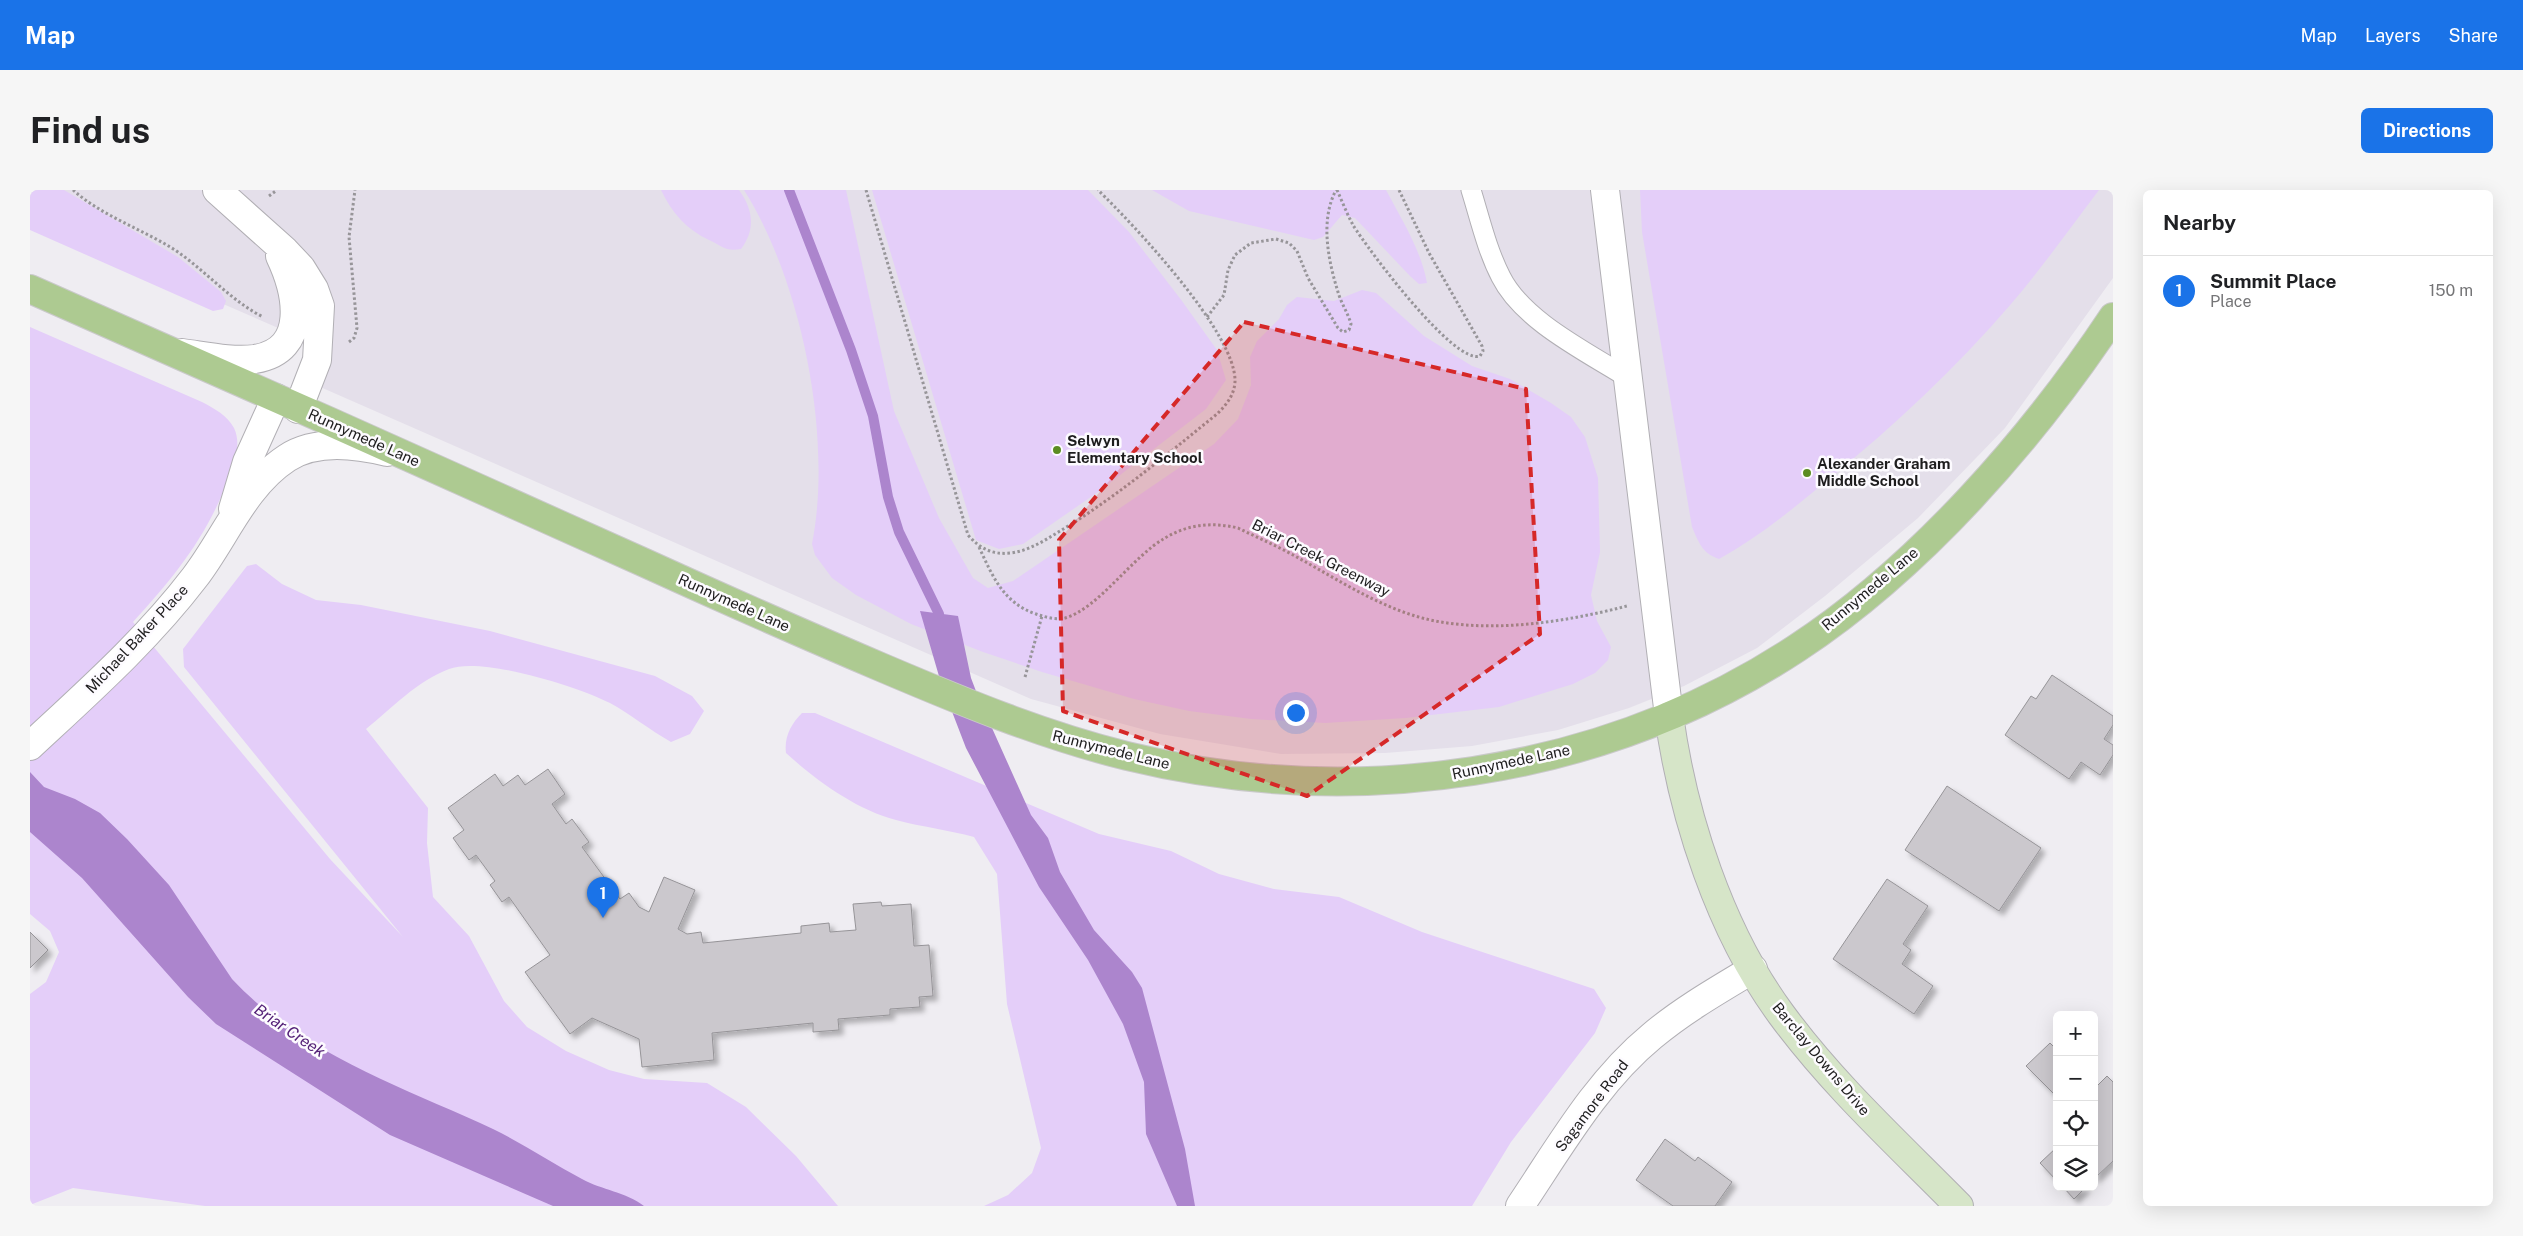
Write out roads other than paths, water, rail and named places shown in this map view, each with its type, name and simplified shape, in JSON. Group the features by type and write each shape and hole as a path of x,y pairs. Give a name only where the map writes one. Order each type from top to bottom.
{"main road":[{"name":"Runnymede Lane","path":"30,289 772,621 995,716 1079,743 1173,766 1281,782 1436,777 1478,772 1568,751 1616,736 1669,716 1734,685 1796,649 1843,615 1908,558 1977,491 2034,424 2113,317"}],"street":[{"path":"217,190 268,235 301,268 314,289 320,306 316,368 287,404 247,462 230,520"},
{"path":"1605,190 1669,716"},
{"path":"175,353 252,359 272,353 286,340 295,324 294,296 286,269 268,235"},
{"path":"230,520 260,483 280,463 296,452 335,445 379,450 406,457"},
{"name":"Michael Baker Place","path":"30,746 102,679 172,605 196,576 230,520"},
{"name":"Barclay Downs Drive","path":"1669,716 1677,764 1708,870 1724,912 1753,968 1781,1014 1829,1072 1869,1116 1959,1206"},
{"name":"Sagamore Road","path":"1520,1206 1598,1094 1630,1056 1651,1036 1687,1009 1753,968"}],"lane":[{"path":"1471,190 1493,261 1508,289 1531,314 1546,326 1628,378"}],"water":[{"path":"920,611 958,616 971,678 1031,815 1048,838 1060,872 1094,930 1132,972 1142,988 1185,1149 1195,1206 1177,1206 1146,1134 1144,1082 1123,1024 1088,960 1039,887 966,748 941,683"},
{"name":"Briar Creek","path":"30,772 44,787 75,799 100,813 127,839 169,885 232,979 260,1005 290,1028 355,1066 493,1129 582,1179 630,1197 644,1206 553,1206 390,1135 216,1024 188,997 82,878 30,832"}],"waterway":[{"path":"789,190 851,350 873,416 888,497 899,532 939,614"}],"place":[{"name":"Selwyn Elementary School","path":"1057,450"},
{"name":"Alexander Graham Middle School","path":"1807,473"},
{"name":"Summit Place","path":"603,918"}]}
